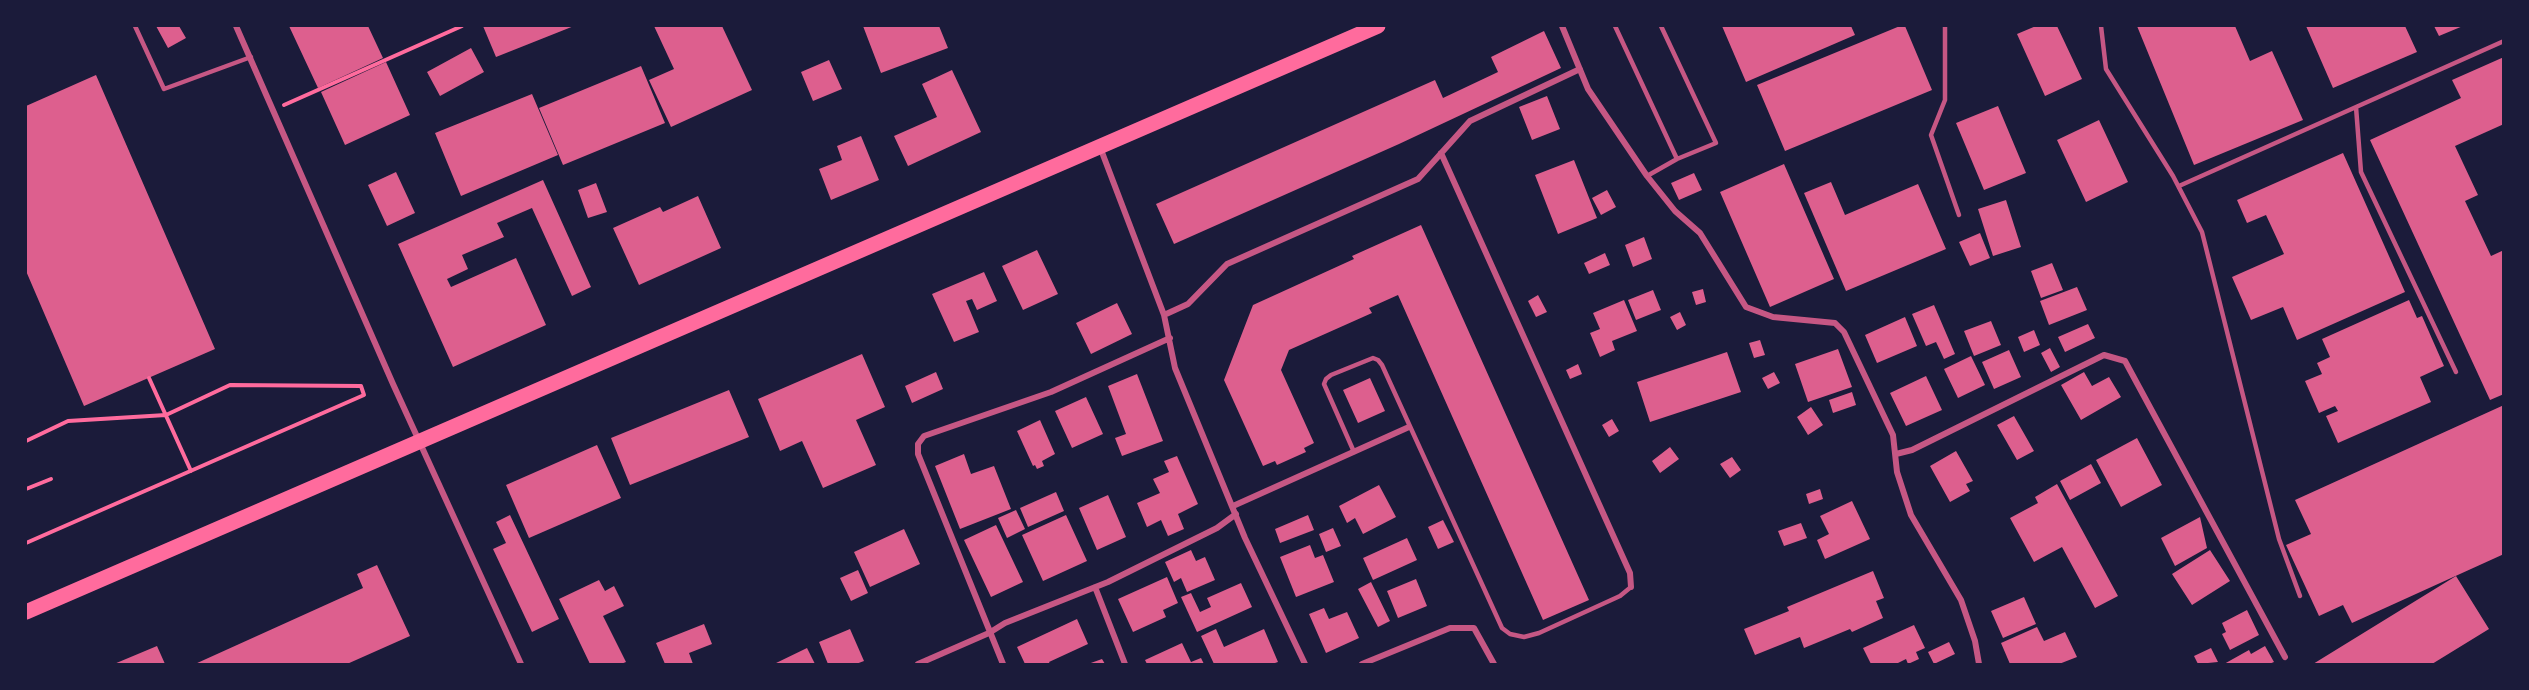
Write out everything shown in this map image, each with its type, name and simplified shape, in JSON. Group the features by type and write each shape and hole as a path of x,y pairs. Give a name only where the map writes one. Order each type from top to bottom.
{"main road":[{"path":"26,612 1378,26"}],"street":[{"path":"236,26 521,664"},
{"path":"1562,26 1588,89 1647,176 1675,211 1700,233 1746,307 1773,317 1835,323 1844,332 1893,435 1897,472 1911,515 1961,600 1975,641 1979,664"},
{"path":"1164,315 1188,304 1227,264 1418,179 1470,121 1580,69"},
{"path":"1100,146 1164,315 1175,368 1245,538 1305,664"},
{"path":"1441,153 1630,573 1631,587"},
{"path":"1003,664 918,454 918,444 924,436 1051,392 1170,338"},
{"path":"1896,454 1912,450 2104,355 2125,361 2285,657"},
{"path":"1233,506 1409,427"},
{"path":"918,664 989,633 1005,623 1095,587 1217,528 1236,514"},
{"path":"1095,587 1125,664"},
{"path":"1362,664 1450,627 1474,627 1494,664"}],"lane":[{"path":"135,26 164,89 251,57"},
{"path":"1615,26 1677,159"},
{"path":"1647,176 1677,159 1716,143 1661,26"},
{"path":"1945,26 1945,100 1931,135 1959,214"},
{"path":"2101,26 2106,69 2179,186 2202,232 2279,539 2300,596"},
{"path":"2179,186 2504,41"},
{"path":"2356,107 2361,172 2456,372"},
{"path":"1354,452 1324,384 1331,375 1367,359 1378,360 1502,628 1510,634 1524,637 1539,633 1620,596 1631,587"}],"path":[{"path":"275,109 462,26"},
{"path":"149,378 190,471"},
{"path":"26,441 68,421 166,416 230,385 361,386 364,395 26,543"},
{"path":"26,489 51,479"}],"building":[{"path":"156,26 179,26 186,38 168,48"},
{"path":"289,26 368,26 383,58 318,88"},
{"path":"483,26 574,26 496,57"},
{"path":"654,26 722,26 752,90 671,127 649,80 674,69"},
{"path":"863,26 939,26 948,48 881,73"},
{"path":"1722,26 1851,26 1855,35 1746,82"},
{"path":"1900,26 1905,26 1932,90 1785,151 1757,85"},
{"path":"2036,26 2057,26 2082,79 2045,96 2017,34"},
{"path":"2137,26 2235,26 2250,61 2272,51 2303,120 2194,165"},
{"path":"2306,26 2405,26 2417,52 2333,88"},
{"path":"2434,26 2463,26 2439,36"},
{"path":"1544,31 1561,68 1399,144 1174,244 1156,204 1435,80 1443,98 1498,72 1491,57"},
{"path":"471,48 484,72 440,96 427,72"},
{"path":"2504,57 2504,124 2455,146 2478,195 2465,201 2491,256 2504,250 2504,394 2490,400 2370,140 2461,98 2452,80"},
{"path":"829,60 842,89 813,101 801,72"},
{"path":"386,62 410,115 345,145 321,92"},
{"path":"641,66 665,123 563,165 539,108"},
{"path":"952,70 981,132 908,166 894,136 937,117 922,84"},
{"path":"96,75 215,349 84,406 26,271 26,106"},
{"path":"532,94 558,155 461,196 435,133"},
{"path":"1547,96 1560,129 1532,140 1519,107"},
{"path":"1998,106 2026,173 1984,190 1956,123"},
{"path":"2099,120 2128,182 2086,202 2057,140"},
{"path":"861,136 879,180 831,200 819,169 842,160 837,146"},
{"path":"2343,153 2405,292 2297,340 2283,307 2251,320 2232,277 2284,254 2266,215 2247,223 2237,200"},
{"path":"1574,160 1597,218 1558,234 1535,175"},
{"path":"1784,164 1834,279 1770,307 1720,192"},
{"path":"396,172 415,213 387,226 368,185"},
{"path":"1694,173 1702,190 1679,200 1671,183"},
{"path":"543,180 591,287 572,296 532,208 497,223 504,237 462,255 468,269 447,279 451,287 516,258 546,325 453,367 398,244"},
{"path":"1831,182 1845,215 1918,184 1946,249 1846,291 1804,193"},
{"path":"596,183 607,212 588,218 578,190"},
{"path":"1607,190 1616,207 1601,215 1592,198"},
{"path":"698,196 721,248 639,285 613,228 660,207 663,212"},
{"path":"2006,200 2021,247 1993,256 1978,209"},
{"path":"1421,225 1589,600 1543,620 1398,295 1369,308 1372,313 1289,350 1281,370 1314,443 1304,448 1306,452 1277,465 1275,461 1263,466 1224,380 1253,305 1354,259 1352,256"},
{"path":"1980,233 1990,258 1970,266 1959,242"},
{"path":"1644,237 1652,259 1633,267 1625,245"},
{"path":"1037,250 1058,294 1023,310 1002,266"},
{"path":"1605,253 1610,265 1589,274 1584,263"},
{"path":"2052,263 2063,290 2041,298 2031,271"},
{"path":"984,272 997,301 977,310 972,299 966,301 979,332 954,342 932,294"},
{"path":"2077,287 2087,310 2049,325 2040,301"},
{"path":"1703,289 1706,302 1696,305 1692,292"},
{"path":"1653,290 1661,310 1636,320 1628,300"},
{"path":"1538,295 1547,312 1536,317 1528,301"},
{"path":"1624,300 1637,331 1612,341 1615,350 1600,357 1590,333 1600,329 1593,313"},
{"path":"2409,300 2417,318 2422,316 2444,366 2420,377 2431,402 2338,443 2326,416 2338,411 2335,406 2319,413 2305,381 2322,374 2317,363 2330,357 2322,339"},
{"path":"1117,303 1132,334 1091,354 1076,323"},
{"path":"1934,305 1955,354 1944,359 1936,342 1926,346 1912,314"},
{"path":"1680,312 1686,325 1677,330 1670,317"},
{"path":"1905,317 1917,346 1877,363 1865,335"},
{"path":"1991,321 2001,345 1974,356 1964,331"},
{"path":"2088,324 2095,338 2065,352 2058,337"},
{"path":"2034,330 2040,345 2024,352 2018,337"},
{"path":"1760,340 1765,355 1754,358 1749,343"},
{"path":"2050,348 2060,367 2051,372 2041,353"},
{"path":"1838,349 1852,387 1808,402 1795,364"},
{"path":"2009,350 2021,377 1994,389 1982,362"},
{"path":"1727,352 1741,392 1650,422 1637,382"},
{"path":"862,354 885,407 856,420 876,465 823,488 802,441 780,451 758,399"},
{"path":"1971,356 1985,385 1958,398 1944,369"},
{"path":"1578,364 1582,374 1570,379 1566,370"},
{"path":"936,372 943,389 912,403 905,386"},
{"path":"1774,372 1780,383 1768,389 1762,378"},
{"path":"2084,372 2092,386 2109,377 2121,397 2081,420 2061,385"},
{"path":"1137,374 1163,441 1122,456 1115,438 1126,434 1108,386"},
{"path":"1926,376 1942,410 1906,426 1890,393"},
{"path":"1370,378 1385,411 1358,423 1343,390"},
{"path":"729,390 749,437 630,485 611,438"},
{"path":"1852,392 1856,405 1833,413 1829,400"},
{"path":"1086,397 1103,434 1072,448 1055,411"},
{"path":"2504,405 2504,554 2352,623 2343,605 2319,616 2286,545 2311,534 2295,500"},
{"path":"1811,407 1823,425 1808,435 1797,417"},
{"path":"2014,416 2034,451 2017,460 1997,425"},
{"path":"1612,419 1619,431 1609,437 1602,425"},
{"path":"1040,420 1055,454 1042,461 1044,466 1037,469 1035,465 1033,466 1017,431"},
{"path":"2137,438 2162,485 2121,507 2096,460"},
{"path":"597,445 621,498 529,538 506,485"},
{"path":"1670,447 1679,459 1660,473 1652,461"},
{"path":"1956,451 1973,481 1966,484 1970,491 1950,502 1930,466"},
{"path":"964,454 971,474 994,466 1011,509 960,529 935,466"},
{"path":"1177,456 1198,504 1178,514 1184,529 1168,536 1161,520 1147,527 1137,503 1160,493 1153,479 1169,472 1164,461"},
{"path":"1732,457 1741,470 1730,478 1720,464"},
{"path":"2091,464 2101,483 2070,500 2060,481"},
{"path":"2057,484 2118,596 2095,608 2062,547 2034,562 2010,518 2038,503 2035,497"},
{"path":"1379,485 1396,517 1363,534 1355,518 1347,523 1339,506"},
{"path":"1820,489 1823,499 1809,504 1806,494"},
{"path":"1056,492 1064,511 1028,527 1020,508"},
{"path":"1108,495 1126,537 1097,550 1079,508"},
{"path":"1852,501 1870,539 1825,559 1817,540 1829,534 1820,516"},
{"path":"1016,510 1025,529 1007,538 998,518"},
{"path":"510,515 559,619 532,632 493,549 506,543 496,522"},
{"path":"1066,515 1087,561 1043,581 1022,535"},
{"path":"1308,515 1314,530 1280,543 1275,529"},
{"path":"2200,517 2207,548 2175,566 2161,538"},
{"path":"1443,520 1454,542 1438,549 1428,527"},
{"path":"1801,523 1807,538 1784,546 1778,531"},
{"path":"996,525 1023,582 991,597 964,540"},
{"path":"1333,528 1341,546 1326,552 1319,534"},
{"path":"904,529 920,564 870,587 854,552"},
{"path":"1407,538 1417,560 1373,580 1363,558"},
{"path":"1310,545 1315,558 1323,555 1334,582 1296,597 1280,557"},
{"path":"1191,550 1196,561 1205,557 1215,580 1187,592 1181,578 1174,582 1165,562"},
{"path":"2210,550 2230,581 2192,605 2172,574"},
{"path":"377,565 410,636 347,664 195,664 363,588 357,574"},
{"path":"858,570 868,593 851,601 840,578"},
{"path":"1873,571 1884,598 1876,601 1883,618 1852,632 1850,629 1804,648 1800,637 1755,655 1744,629 1789,611 1787,607"},
{"path":"2456,576 2489,629 2432,664 2313,664"},
{"path":"1167,577 1178,603 1163,610 1166,617 1133,632 1118,599"},
{"path":"1416,579 1427,606 1398,618 1387,591"},
{"path":"599,580 605,591 614,586 624,606 603,616 626,662 621,664 590,664 559,599"},
{"path":"1371,582 1390,621 1378,627 1358,589"},
{"path":"1241,583 1252,607 1197,632 1181,597 1191,593 1200,612 1211,607 1207,598"},
{"path":"2024,597 2036,624 2003,638 1991,611"},
{"path":"1324,608 1329,619 1347,612 1359,638 1326,653 1309,614"},
{"path":"2247,610 2259,635 2230,650 2222,634 2226,632 2222,623"},
{"path":"1077,619 1088,644 1049,662 1050,664 1025,664 1017,647"},
{"path":"704,624 712,644 689,653 693,664 665,664 656,643"},
{"path":"1914,625 1925,648 1916,652 1919,659 1908,664 1906,659 1899,664 1871,664 1863,648"},
{"path":"2037,627 2044,641 2065,632 2077,657 2059,664 2010,664 2001,643"},
{"path":"850,629 864,661 856,664 828,664 819,642"},
{"path":"1216,629 1224,647 1264,629 1278,662 1272,664 1214,664 1201,636"},
{"path":"1949,642 1955,654 1934,664 1928,652"},
{"path":"1182,643 1191,662 1201,658 1204,664 1147,664 1145,660"},
{"path":"157,646 165,664 114,664"},
{"path":"2265,646 2274,662 2224,664 2249,650 2251,654"},
{"path":"807,648 815,664 774,664"},
{"path":"2211,648 2218,662 2198,664 2194,656"},
{"path":"1102,659 1105,664 1088,664"}]}
